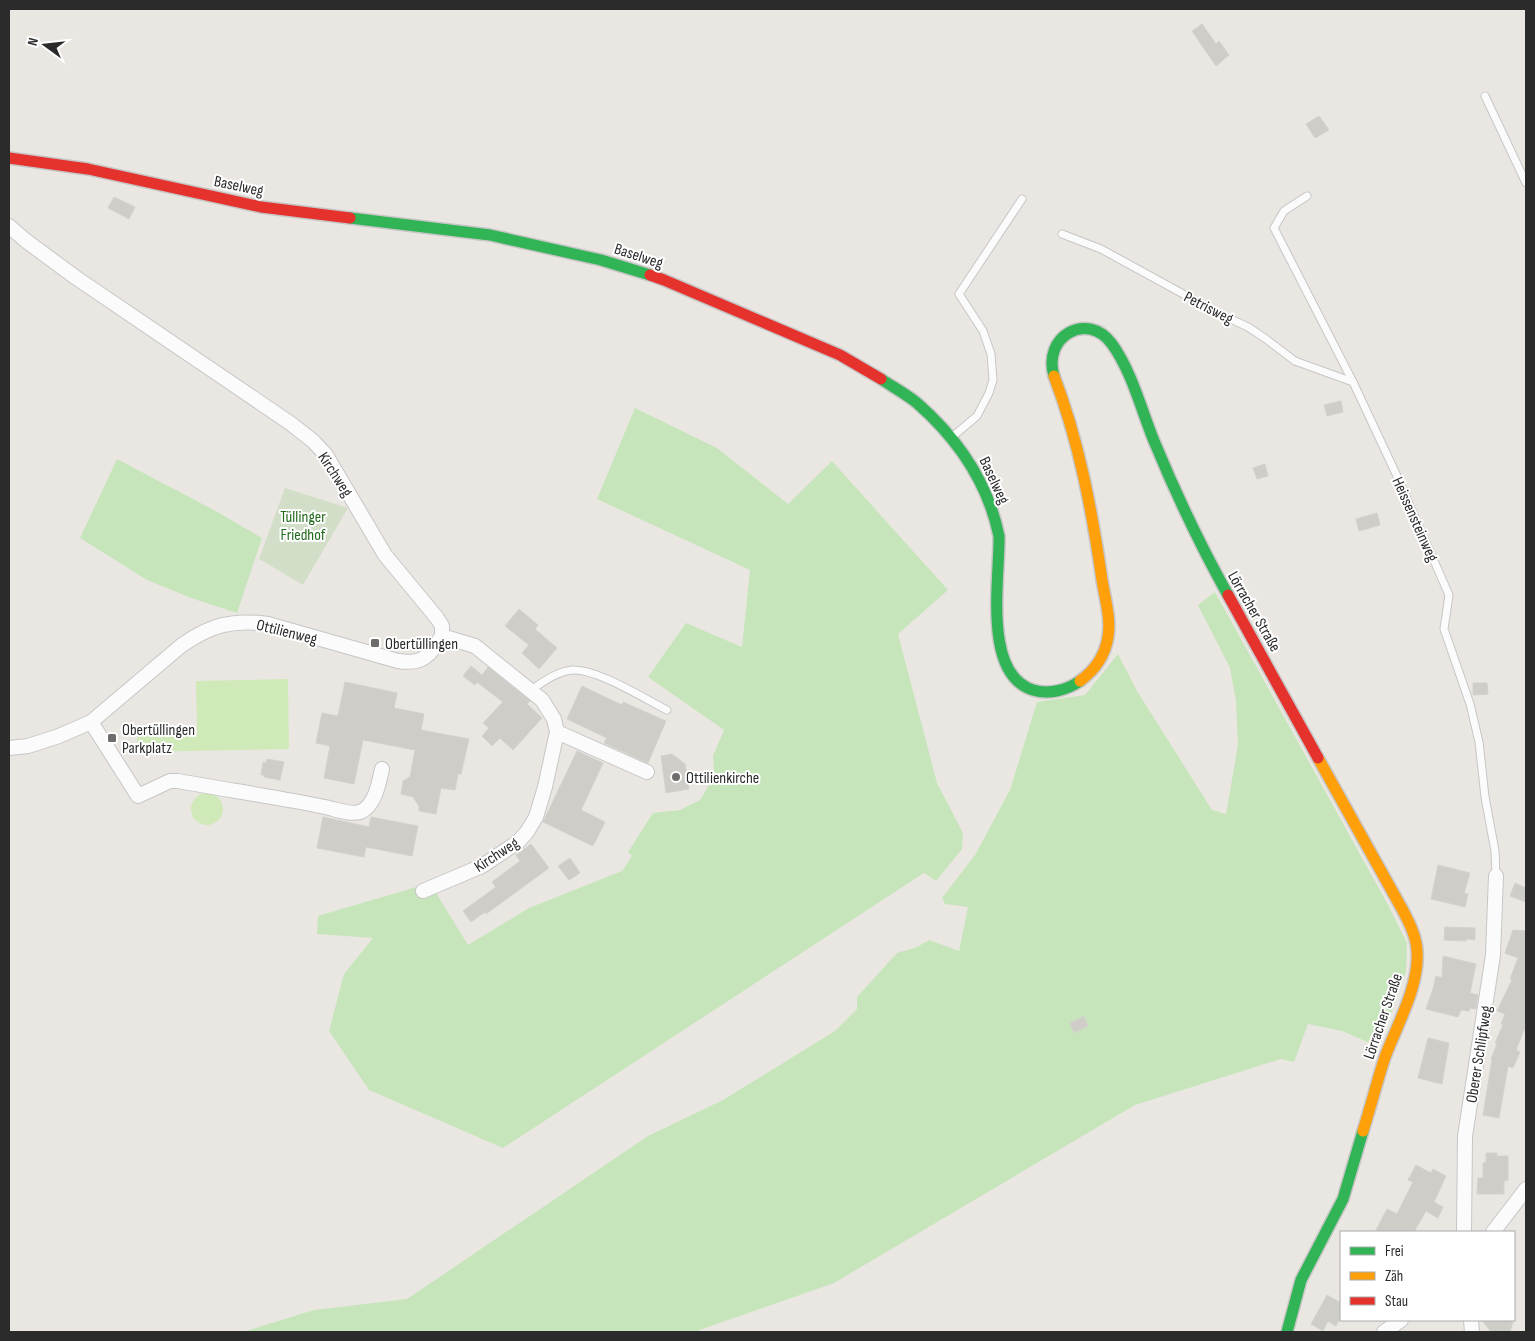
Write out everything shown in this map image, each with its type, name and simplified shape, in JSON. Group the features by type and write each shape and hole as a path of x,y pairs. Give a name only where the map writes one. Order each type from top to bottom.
{"street":[{"name":"Baselweg","path":"9,158 88,169 261,207 490,236 538,244 601,260 664,280 840,355 916,402 951,438 978,476 996,521 1000,553 999,637 1004,662 1012,677 1020,684 1028,687"},
{"name":"Kirchweg","path":"9,226 75,277 290,422 313,441 326,455 337,472 384,555 437,618 442,626 442,636"},
{"name":"Lörracher Straße","path":"1028,687 1039,692 1053,692 1070,688 1086,678 1096,666 1105,650 1109,627 1089,504 1074,441 1052,366 1053,352 1059,339 1069,331 1091,328 1110,341 1124,365 1180,504 1202,549 1401,907 1411,928 1417,950 1415,975 1379,1075 1342,1199 1301,1280 1287,1332"},
{"name":"Ottilienweg","path":"9,748 28,746 59,736 91,722 182,645 214,627 252,622 268,624 398,661 412,663 424,659 442,636"},
{"path":"442,636 475,646 531,690 549,709 557,732 647,772"},
{"path":"91,722 138,796 170,782 178,781 349,812 359,812 369,805 377,788 382,769"},
{"name":"Kirchweg","path":"423,891 482,866 518,842 527,832 536,817 545,787 557,732"},
{"name":"Oberer Schlipfweg","path":"1464,1231 1465,1136 1493,955 1496,876"},
{"path":"1494,1231 1526,1190"},
{"path":"1384,1332 1400,1321"}],"lane":[{"path":"1485,96 1526,183"},
{"name":"Heissensteinweg","path":"1308,196 1284,211 1274,228 1353,382 1449,595 1444,630 1470,704 1479,742 1485,797 1495,851 1496,876"},
{"path":"951,438 977,416 989,393 993,380 991,354 982,331 959,294 1022,199"},
{"name":"Petrisweg","path":"1062,234 1101,249 1218,313 1248,327 1295,362 1353,382"},
{"path":"531,690 556,674 572,670 584,671 602,677 667,710"}],"green space":[{"path":"635,408 717,448 788,504 832,461 948,590 898,634 937,783 963,833 962,849 936,881 924,873 503,1148 369,1090 329,1031 344,974 373,938 317,934 318,916 430,883 468,945 529,908 622,871 632,856 628,852 653,813 680,810 700,800 712,780 714,770 713,756 724,730 648,677 686,623 742,647 750,570 597,499"},
{"path":"117,459 212,509 262,538 237,613 191,598 147,580 80,538"},
{"name":"Tüllinger Friedhof","path":"285,488 348,508 303,585 259,559"},
{"path":"1215,592 1387,903 1407,943 1406,972 1379,1047 1342,1031 1308,1024 1294,1062 1281,1059 1135,1105 834,1283 694,1332 243,1332 314,1310 407,1299 648,1136 723,1100 835,1031 857,1009 857,997 897,953 917,947 929,940 959,951 968,907 945,904 942,898 975,855 1010,790 1037,702 1085,695 1118,654 1137,691 1212,810 1226,814 1238,745 1236,701 1230,668 1198,605"},
{"path":"288,679 289,749 137,752 137,736 197,735 196,681"},
{"path":"207,793 213,794 218,798 222,803 222,815 218,820 213,824 207,825 201,824 196,820 192,815 191,809 192,803 196,798 201,794"}],"building":[{"path":"1202,24 1216,44 1219,41 1229,55 1216,66 1192,31"},
{"path":"1319,116 1329,130 1315,138 1306,124"},
{"path":"114,197 135,207 129,219 108,208"},
{"path":"1341,401 1343,412 1327,416 1324,405"},
{"path":"1265,464 1268,476 1257,479 1253,468"},
{"path":"1377,513 1380,525 1359,531 1356,519"},
{"path":"519,609 538,625 535,629 557,648 539,669 522,653 529,645 505,626"},
{"path":"471,666 482,675 488,667 530,701 527,704 542,718 513,750 500,738 492,746 482,736 489,728 483,723 503,702 477,682 475,685 463,676"},
{"path":"345,682 397,693 394,708 424,714 421,730 469,739 461,774 458,774 455,790 441,788 436,814 419,811 419,806 413,797 401,794 403,781 410,777 415,750 363,740 354,784 324,778 330,746 316,743 322,713 338,716"},
{"path":"1473,683 1487,683 1488,694 1473,695"},
{"path":"582,686 622,705 623,702 666,721 648,763 604,743 607,738 567,719"},
{"path":"577,751 603,763 581,810 605,822 593,846 543,822"},
{"name":"Ottilienkirche","path":"672,754 685,764 689,789 666,793 661,756"},
{"path":"267,759 284,762 280,780 261,775 263,762 266,763"},
{"path":"323,817 369,827 371,817 418,826 412,856 366,847 364,857 317,848"},
{"path":"531,844 549,868 486,914 485,912 471,922 463,911 496,887 492,882 520,861 516,855"},
{"path":"570,858 580,873 569,880 558,866"},
{"path":"1438,865 1470,873 1464,893 1468,894 1465,907 1431,899"},
{"path":"1515,883 1526,888 1526,902 1510,896"},
{"path":"1445,927 1475,928 1475,940 1444,940"},
{"path":"1513,930 1526,931 1526,1025 1516,1050 1520,1052 1513,1068 1508,1066 1499,1118 1483,1115 1491,1059 1505,1014 1497,1011 1512,980 1510,979 1518,958 1505,953"},
{"path":"1443,956 1476,964 1470,993 1478,995 1476,1009 1470,1008 1469,1011 1461,1010 1458,1017 1426,1009 1436,976 1442,978"},
{"path":"1084,1016 1088,1026 1074,1033 1070,1023"},
{"path":"1428,1038 1449,1043 1442,1084 1418,1078"},
{"path":"1486,1153 1508,1156 1508,1180 1504,1181 1504,1194 1477,1194 1478,1178 1483,1178 1483,1163 1486,1162"},
{"path":"1416,1165 1431,1173 1433,1169 1446,1176 1434,1202 1443,1207 1438,1218 1426,1211 1415,1231 1376,1231 1387,1209 1397,1214 1413,1182 1408,1180"},
{"path":"1327,1295 1340,1302 1340,1318 1336,1326 1328,1321 1323,1331 1311,1324"},
{"path":"1483,1321 1513,1322 1510,1332 1491,1332"}],"traffic: fast":[{"path":"350,218 490,235 601,260 650,275"},
{"path":"1054,376 1052,362 1054,350 1060,340 1069,333 1079,329 1091,329 1102,334 1112,344 1131,379 1154,441 1180,500 1228,595"},
{"path":"881,379 917,403 945,431 969,463 987,498 999,536 997,622 1000,645 1006,665 1017,680 1033,690 1045,692 1058,691 1080,681"},
{"path":"1287,1332 1301,1280 1343,1199 1363,1131"}],"traffic: slow":[{"path":"1054,376 1071,426 1084,477 1108,616 1108,637 1102,656 1095,667 1080,681"},
{"path":"1318,758 1406,917 1413,933 1417,950 1415,977 1411,991 1385,1057 1363,1131"}],"traffic: jam":[{"path":"9,158 88,169 261,207 350,218"},
{"path":"650,275 840,355 881,379"},
{"path":"1228,595 1318,758"}],"place":[{"name":"Obertüllingen","path":"375,643"},
{"name":"Obertüllingen Parkplatz","path":"112,738"},
{"name":"Ottilienkirche","path":"676,777"}]}
